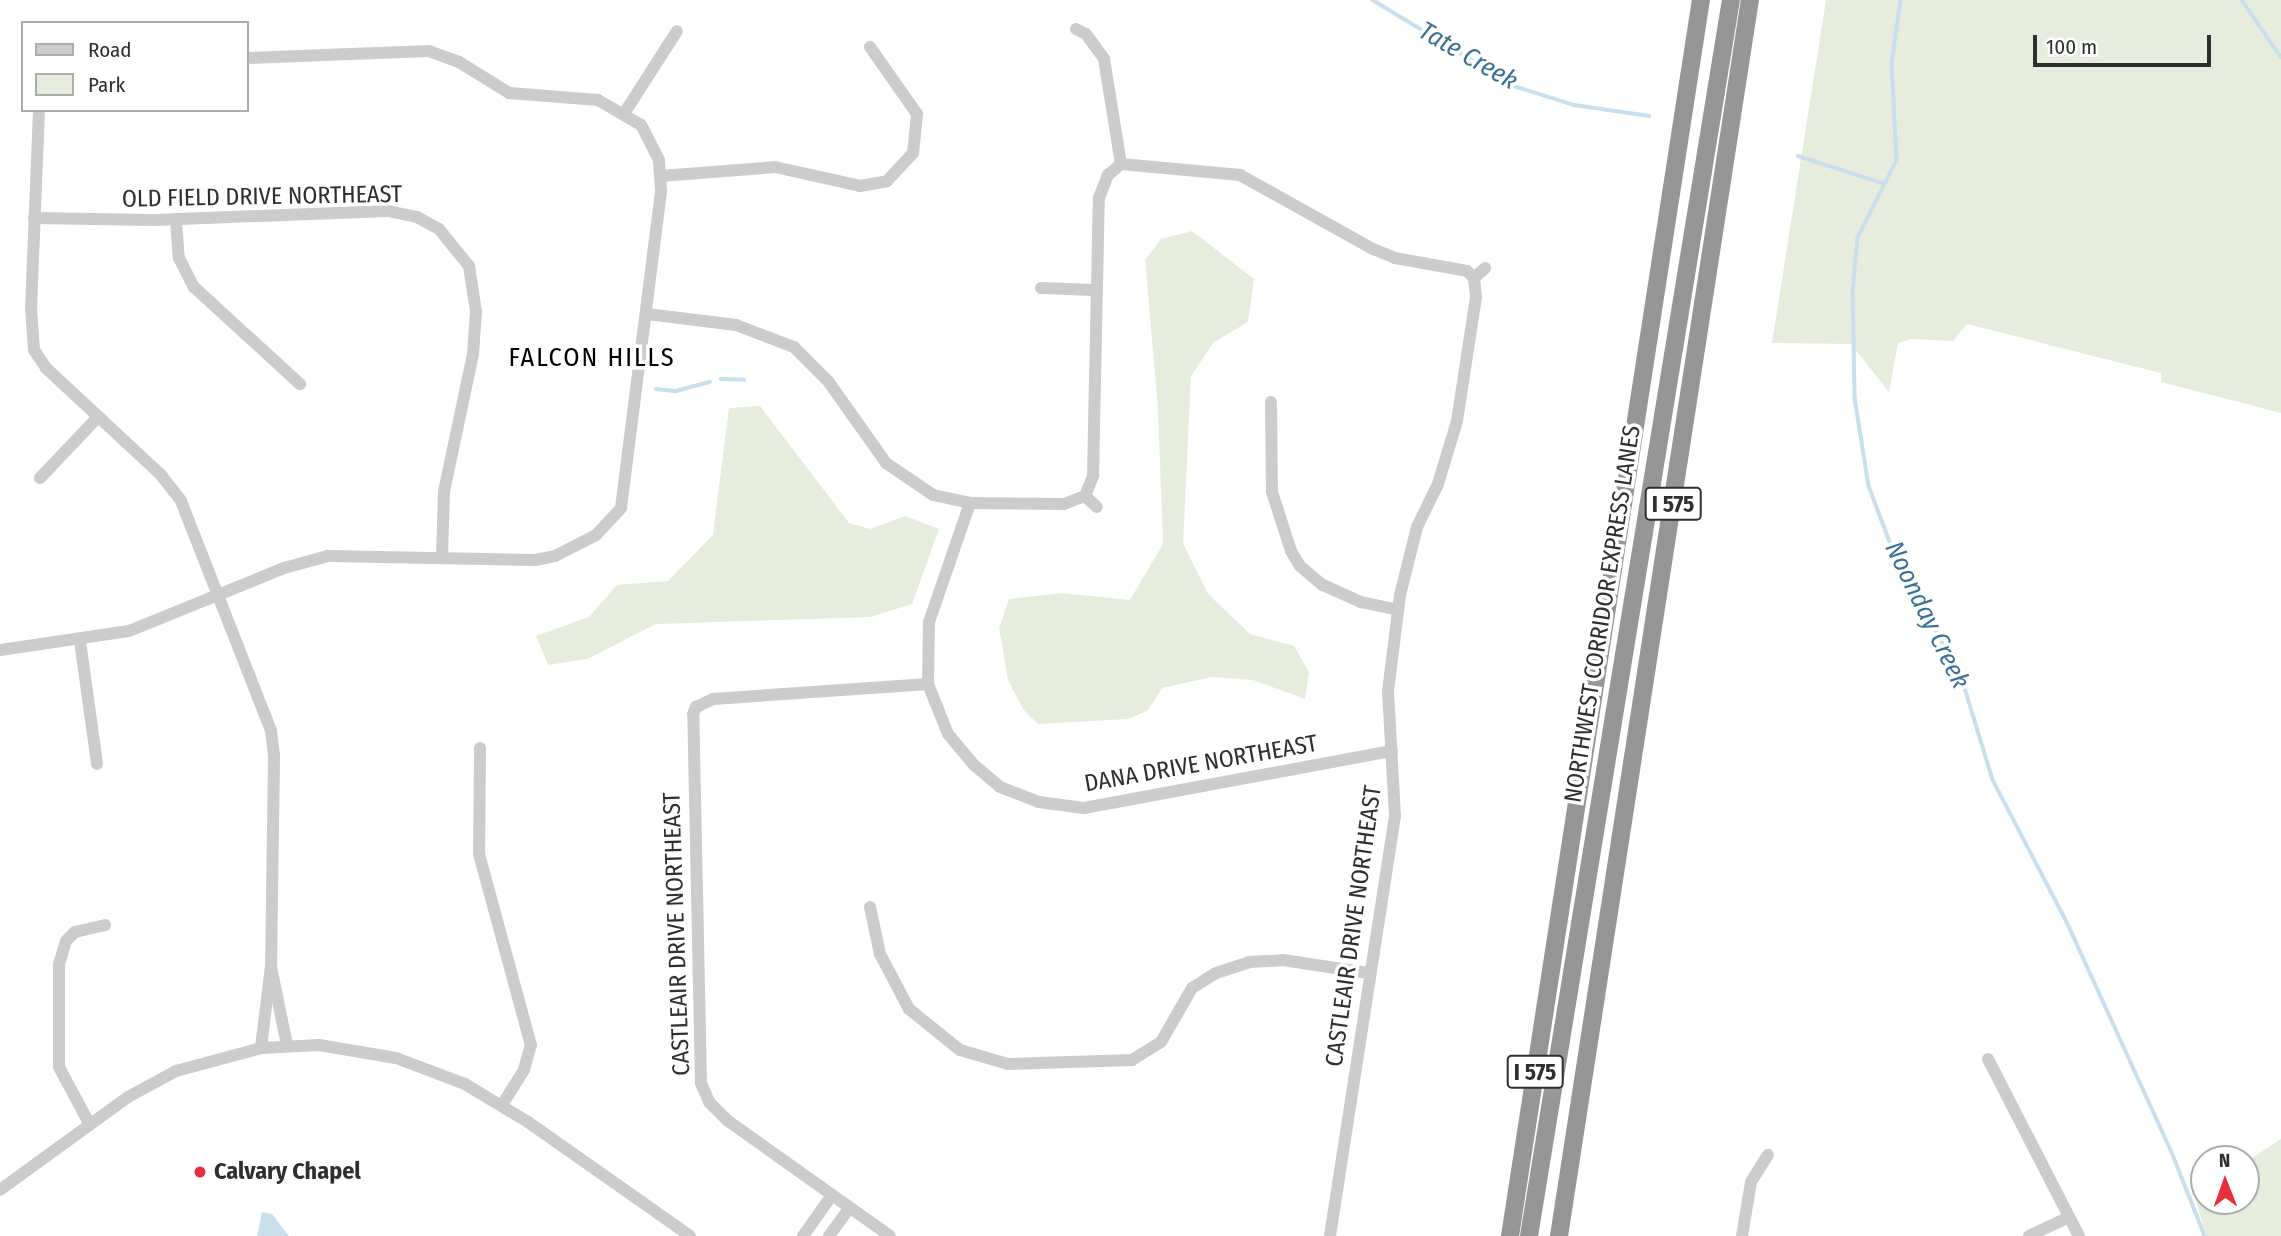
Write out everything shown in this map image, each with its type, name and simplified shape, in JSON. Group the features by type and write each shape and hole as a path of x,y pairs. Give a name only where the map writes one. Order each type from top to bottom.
{"highway":[{"name":"I 575","path":"1510,1236 1701,0"},
{"name":"NORTHWEST CORRIDOR EXPRESS LANES","path":"1529,1236 1731,0"},
{"name":"I 575","path":"1559,1236 1750,0"},
{"path":"1548,1236 1594,1007"}],"street":[{"path":"647,314 736,325 794,347 828,380 869,445 898,475 933,495 970,503 1065,504 1085,496 1093,476 1094,290 1101,189 1121,164 1104,59 1086,34 1076,29"},
{"path":"625,112 677,31"},
{"path":"662,176 775,167 860,186 887,181 914,153 918,126 912,103 870,47"},
{"path":"0,650 80,641 146,626 304,561 328,556 442,556 535,561 577,547 608,525 624,494 662,176 650,139 625,112 598,100 509,93 459,62 429,51 248,58"},
{"path":"39,112 30,327 34,350 46,368 161,475 181,500 263,704 273,744 271,966 261,1048"},
{"path":"1121,164 1240,175 1373,249 1395,258 1457,268 1474,278 1485,268"},
{"name":"OLD FIELD DRIVE NORTHEAST","path":"34,218 176,219 388,211 417,217 457,247 472,279 475,330 444,492 442,556"},
{"path":"176,219 179,258 187,278 300,384"},
{"name":"CASTLEAIR DRIVE NORTHEAST","path":"1330,1236 1368,973 1395,816 1388,691 1398,610 1418,527 1438,484 1454,432 1476,296 1474,278"},
{"path":"1041,288 1094,290"},
{"path":"1271,402 1272,492 1290,551 1300,566 1323,584 1361,602 1398,610"},
{"path":"40,478 97,418"},
{"path":"1085,496 1097,507"},
{"name":"DANA DRIVE NORTHEAST","path":"970,503 929,622 928,684 948,734 974,765 1020,796 1060,807 1132,801 1392,751"},
{"path":"80,641 97,764"},
{"name":"CASTLEAIR DRIVE NORTHEAST","path":"890,1236 716,1111 701,1083 694,702 928,684"},
{"path":"480,748 480,862 531,1045 524,1070 502,1105"},
{"path":"870,907 880,954 909,1009 960,1049 1008,1064 1132,1060 1161,1042 1192,988 1216,972 1249,962 1283,960 1368,973"},
{"path":"89,1123 59,1067 59,964 66,941 75,932 105,925"},
{"path":"271,966 287,1045"},
{"path":"0,1190 89,1123 176,1072 261,1048 287,1045 344,1047 406,1061 450,1077 502,1105 690,1236"},
{"path":"1988,1059 2079,1236"},
{"path":"1742,1236 1751,1182 1768,1155"},
{"path":"803,1236 832,1195"},
{"path":"829,1236 849,1208"},
{"path":"2029,1236 2069,1217"}],"green space":[{"path":"1826,0 2281,0 2281,413 2161,382 2161,373 1967,324 1953,341 1912,339 1898,343 1889,392 1851,344 1772,343"},
{"path":"1192,231 1254,279 1248,322 1214,342 1191,376 1183,543 1208,594 1250,634 1294,646 1309,672 1305,699 1253,680 1212,677 1162,688 1148,710 1129,719 1038,724 1023,709 1008,680 999,628 1009,599 1061,593 1130,600 1163,544 1158,407 1145,260 1161,239"},
{"path":"760,406 849,523 870,529 905,516 939,529 912,604 870,617 656,624 587,659 548,665 536,636 589,617 617,585 668,581 713,535 729,408"},
{"path":"2281,1139 2281,1236 2206,1236 2200,1215 2260,1215 2260,1153"}],"water":[{"path":"262,1212 272,1214 289,1236 257,1236"}],"waterway":[{"name":"Tate Creek","path":"1373,0 1514,86 1574,105 1649,116"},
{"name":"Noonday Creek","path":"1901,0 1892,64 1897,161 1858,238 1853,291 1855,398 1869,486 1894,553 1962,678 1993,780 2067,922 2171,1150 2205,1236"},
{"path":"2242,0 2281,57"},
{"name":"Tate Creek","path":"1798,156 1885,184"},
{"path":"721,379 744,380"},
{"path":"656,389 676,391 710,382"}],"place":[{"name":"Calvary Chapel","path":"200,1172"}],"district":[{"name":"FALCON HILLS","path":"592,358"}]}
